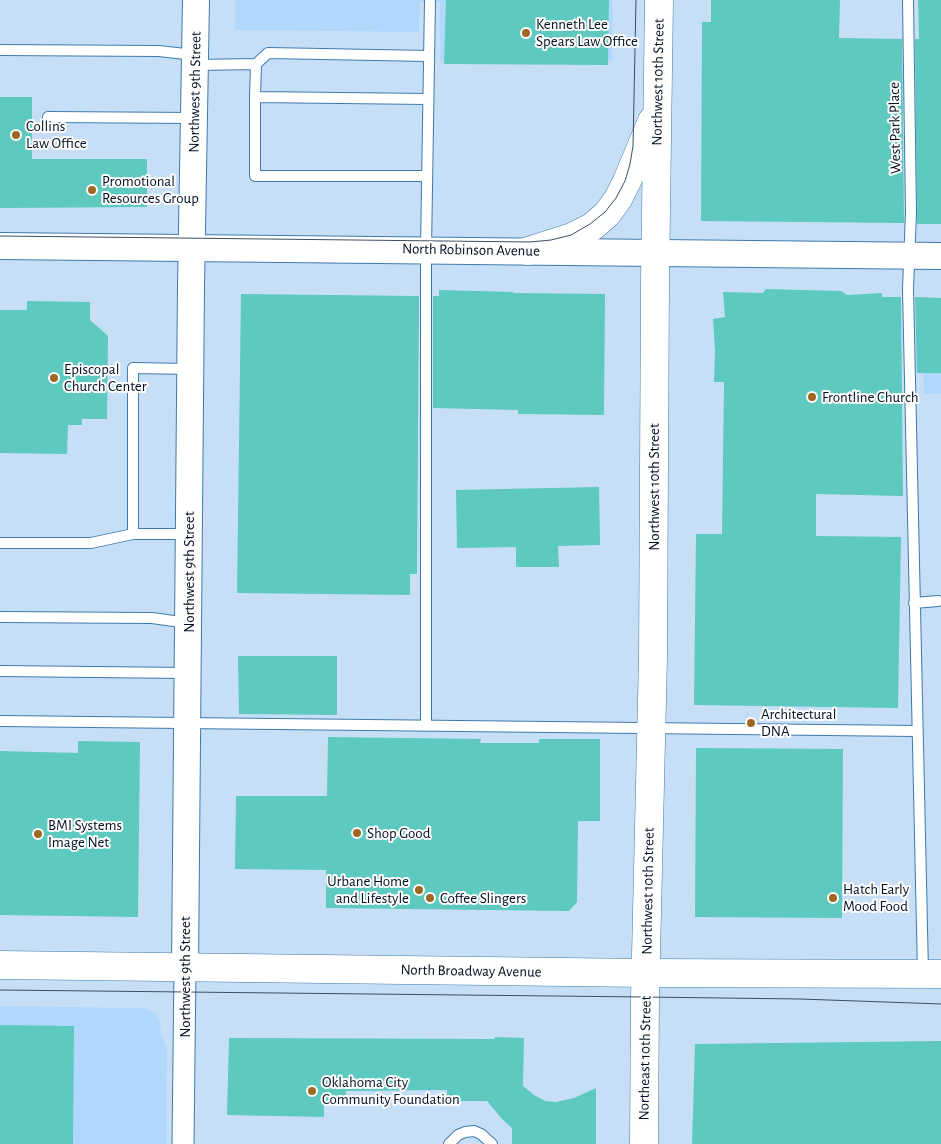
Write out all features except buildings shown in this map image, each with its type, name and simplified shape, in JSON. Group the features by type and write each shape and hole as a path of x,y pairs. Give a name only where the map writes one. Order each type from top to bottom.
{"main road":[{"name":"Northwest 10th Street","path":"646,973 652,728 655,253 659,0"},
{"path":"528,250 572,237 592,226 607,214 618,200 627,182 658,106"},
{"name":"North Broadway Avenue","path":"0,965 646,973 932,974"},
{"name":"Northeast 10th Street","path":"644,1144 646,973"}],"street":[{"name":"Northwest 9th Street","path":"183,1144 196,0"},
{"name":"North Robinson Avenue","path":"0,246 528,250 941,256"}],"lane":[{"path":"426,726 426,249 430,0"},
{"name":"West Park Place","path":"908,0 911,212 908,289 917,731 932,974"},
{"path":"0,50 159,51 195,60 256,64 268,54 429,56"},
{"path":"256,64 255,176 427,176"},
{"path":"256,97 428,99"},
{"path":"48,117 195,118"},
{"path":"133,534 133,368 191,368"},
{"path":"0,543 91,544 133,534 190,534"},
{"path":"914,603 938,601"},
{"path":"0,617 152,618 189,624"},
{"path":"0,671 189,674"},
{"path":"0,721 917,731"},
{"path":"449,1144 458,1135 474,1131 481,1134 492,1144"}],"shaded area":[{"name":"Kenneth Lee Spears Law Office","path":"235,0 613,0 612,61 440,61 440,2 420,2 419,32 235,30"},
{"path":"921,298 941,298 941,394 924,394"},
{"path":"0,1006 138,1008 148,1009 156,1014 167,1048 166,1144 0,1144"}],"tram line":[{"path":"0,236 530,242 551,240 571,235 590,224 605,212 616,198 625,181 630,164 633,146 636,0"},
{"path":"0,990 800,999 941,1004"}],"place":[{"name":"Kenneth Lee Spears Law Office","path":"526,33"},
{"name":"Collins Law Office","path":"16,135"},
{"name":"Promotional Resources Group","path":"92,190"},
{"name":"Episcopal Church Center","path":"54,378"},
{"name":"Frontline Church","path":"812,397"},
{"name":"Architectural DNA","path":"751,723"},
{"name":"Shop Good","path":"357,833"},
{"name":"BMI Systems Image Net","path":"38,834"},
{"name":"Urbane Home and Lifestyle","path":"419,890"},
{"name":"Coffee Slingers","path":"430,898"},
{"name":"Hatch Early Mood Food","path":"833,898"},
{"name":"Oklahoma City Community Foundation","path":"312,1091"}]}
